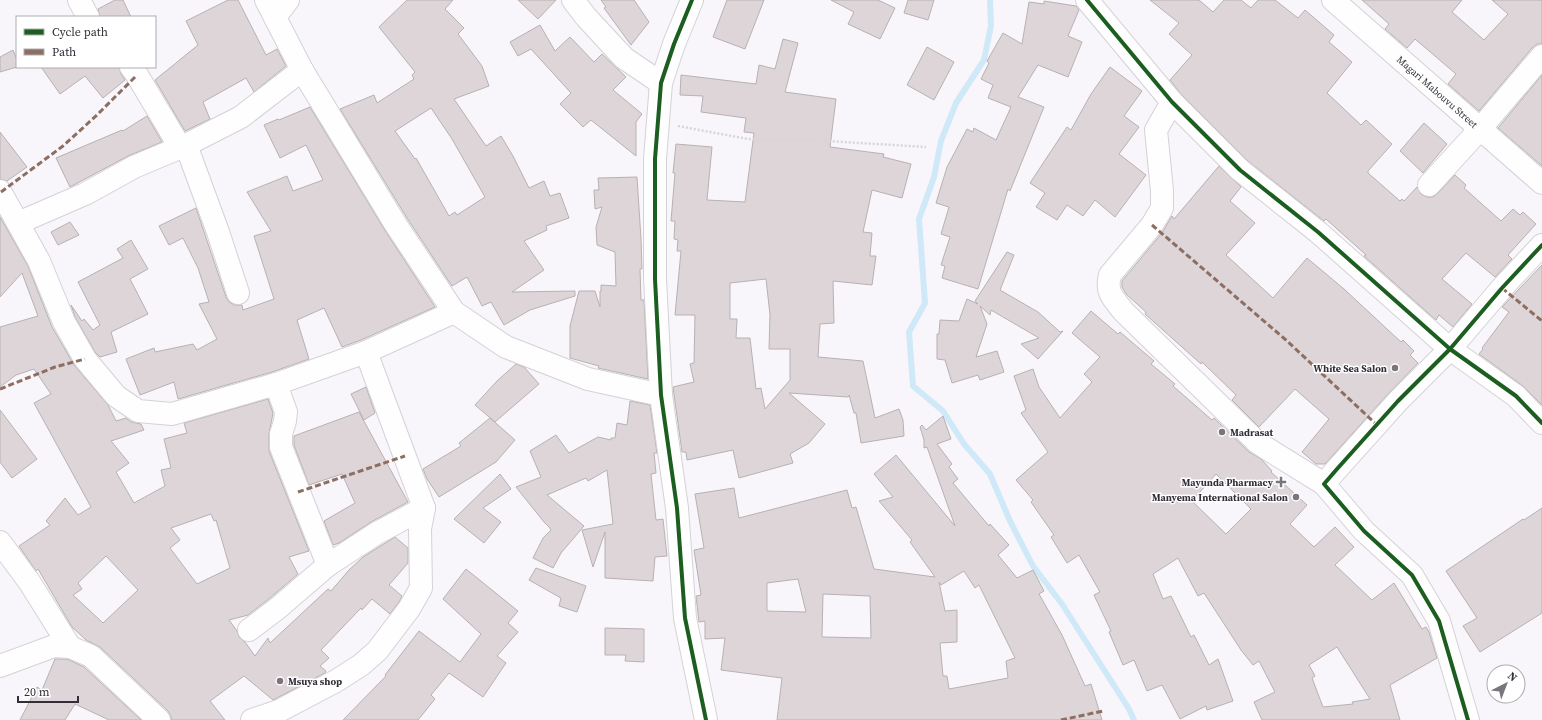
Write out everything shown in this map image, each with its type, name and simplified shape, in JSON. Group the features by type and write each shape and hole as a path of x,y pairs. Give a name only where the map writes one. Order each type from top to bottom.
{"street":[{"path":"79,0 87,16"},
{"path":"288,0 270,8 302,70 396,225 454,312 506,347 588,379 661,395"},
{"path":"573,0 586,17 624,58 661,83"},
{"path":"692,0 674,44 661,83 655,159 655,278 661,395 677,508 685,618 706,720"},
{"path":"1087,0 1172,102 1240,170 1318,232 1450,349 1516,396 1542,423"},
{"name":"Magari Mabouvu Street","path":"1333,0 1542,183"},
{"path":"1429,184 1480,129 1542,56"},
{"path":"132,68 183,146 218,232 238,293"},
{"path":"18,223 84,194 134,167 183,146 241,117 302,70"},
{"path":"1172,102 1156,130 1162,191 1162,208 1152,224 1110,276 1108,283 1109,291 1124,312 1258,443 1324,484 1364,531 1412,575 1439,621 1468,720"},
{"path":"0,191 39,261 64,322 85,359 116,396 138,412 172,414 276,384 366,352 454,312"},
{"path":"1324,484 1398,402 1450,349 1502,288 1542,245"},
{"path":"252,720 279,711 336,681 361,665 377,651 409,609 421,588 420,529 424,508 366,352"},
{"path":"276,384 286,412 281,434 281,447 328,565"},
{"path":"249,630 278,608 328,565 377,533 424,508"},
{"path":"0,542 30,583 70,647"},
{"path":"0,666 54,646 70,647 91,656 159,720"}],"path":[{"path":"658,122 748,139 827,141 926,147"}],"building":[{"path":"115,0 123,0 131,16 100,16 98,9"},
{"path":"228,0 238,0 266,55 277,49 286,66 254,92 246,78 203,102 210,119 185,131 155,80 198,45 186,21"},
{"path":"407,0 453,0 445,9 464,28 458,34 482,66 489,86 454,99 486,146 501,136 529,188 544,181 550,196 560,193 569,218 546,226 547,230 524,241 544,270 512,292 575,291 575,296 530,310 504,325 491,302 482,306 467,277 452,286 407,218 340,109 374,95 377,103 414,79 412,75 415,72 379,27","holes":["431,108 452,139 485,197 457,215 455,212 449,216 416,158 415,159 395,131"]},
{"path":"518,0 556,0 538,19"},
{"path":"601,0 634,0 649,22 631,45 604,8 606,7"},
{"path":"727,0 764,0 745,49 713,37"},
{"path":"831,0 878,0 895,8 880,39 848,24 854,12"},
{"path":"908,0 934,0 928,20 904,13"},
{"path":"1150,0 1199,0 1213,12 1224,0 1241,0 1251,8 1258,0 1275,0 1298,18 1305,10 1334,35 1329,42 1352,62 1327,93 1361,125 1366,120 1392,144 1368,171 1368,173 1400,201 1402,199 1404,201 1417,187 1421,194 1427,197 1433,197 1455,175 1466,185 1464,188 1501,221 1513,209 1520,215 1523,212 1536,224 1508,255 1512,259 1495,277 1466,253 1442,279 1472,304 1453,327 1439,315 1436,320 1364,256 1366,255 1326,219 1324,221 1248,161 1181,94 1170,80 1192,55 1169,34 1179,23"},
{"path":"1362,0 1462,0 1452,12 1484,40 1508,14 1492,0 1542,0 1542,44 1537,44 1532,48 1479,111 1448,84 1456,74 1415,39 1407,48 1385,29 1389,24"},
{"path":"1044,1 1076,6 1079,10 1068,36 1082,42 1068,77 1038,65 1018,97 1044,107 1010,191 1008,189 978,289 942,278 945,266 941,265 950,237 941,234 949,207 936,203 947,167 967,129 973,132 974,128 996,140 1011,107 988,98 993,85 981,79 989,63 987,61 1003,33 1022,44 1029,2 1044,4"},
{"path":"540,25 555,51 570,37 594,62 602,54 626,77 613,90 642,114 636,122 636,156 591,120 583,127 560,104 571,93 531,49 518,56 510,42"},
{"path":"783,39 798,43 785,92 836,99 830,147 884,154 883,157 911,164 902,198 872,190 863,232 872,233 870,256 876,256 872,285 833,281 834,323 820,324 818,357 863,361 875,418 899,409 903,420 904,436 861,443 856,413 854,413 849,395 848,397 789,393 825,424 809,443 790,454 793,463 739,478 733,450 687,460 686,452 682,452 673,387 694,382 690,364 694,363 695,315 675,315 681,251 677,251 678,240 674,239 675,221 671,221 675,173 673,173 676,144 712,147 707,200 745,202 754,133 744,132 746,118 701,112 703,96 680,95 681,75 756,84 759,65 775,69","holes":["766,279 770,315 769,349 790,349 790,380 765,409 761,388 756,389 750,338 736,338 737,319 730,319 730,283"]},
{"path":"927,47 954,62 934,100 907,85"},
{"path":"13,50 16,58 16,67 0,72 0,57"},
{"path":"1110,67 1142,91 1124,116 1139,127 1119,154 1146,175 1115,217 1095,200 1083,216 1067,205 1057,220 1036,207 1045,193 1030,183 1067,127 1071,130 1091,94"},
{"path":"42,68 119,68 125,80 103,98 85,76 60,94"},
{"path":"1542,75 1542,166 1498,128"},
{"path":"310,107 386,232 435,307 342,347 324,308 297,320 309,359 272,372 178,399 174,382 140,395 126,359 154,348 155,352 193,344 197,350 217,339 199,304 209,302 198,268 183,238 169,245 159,226 196,208 229,302 235,305 242,305 243,310 274,299 254,236 271,231 247,192 287,176 293,191 323,180 306,145 280,158 264,125"},
{"path":"147,116 162,142 128,156 70,187 56,158 122,130 123,131"},
{"path":"1424,123 1447,144 1423,173 1400,151"},
{"path":"0,132 27,167 7,181 0,179"},
{"path":"1219,166 1241,187 1230,201 1255,223 1226,255 1273,298 1307,258 1344,289 1401,342 1403,340 1414,351 1410,355 1418,363 1325,464 1316,464 1302,452 1329,419 1295,389 1259,427 1232,400 1236,395 1202,362 1201,364 1145,314 1146,312 1126,294 1122,287 1122,281 1162,233 1172,216 1174,219"},
{"path":"637,177 642,269 640,269 641,300 644,300 648,379 598,368 599,366 570,358 570,326 579,291 595,291 600,307 601,285 616,286 615,252 597,245 596,227 602,207 595,209 594,190 599,190 598,178"},
{"path":"0,217 28,266 52,327 74,365 108,405 116,421 126,418 131,422 141,424 144,430 111,441 129,463 116,472 134,503 165,486 161,470 171,468 164,439 187,433 184,423 268,399 273,413 269,434 269,451 309,551 289,557 298,574 248,615 229,620 237,631 239,637 245,642 255,656 268,638 270,643 328,589 331,591 349,570 363,557 395,537 408,548 408,563 389,585 402,596 390,614 372,599 362,610 361,608 321,650 329,658 320,666 326,671 325,673 273,700 244,676 210,701 225,720 171,720 171,716 168,711 100,647 86,640 72,627 38,569 36,571 19,546 50,525 46,521 65,498 78,515 91,507 34,403 51,394 34,369 16,375 0,387 0,327 38,316 22,273 0,297","holes":["211,514 214,521 216,520 230,568 197,584 170,548 180,540 171,528","106,556 138,590 103,623 73,595 82,589 78,583"]},
{"path":"70,222 79,235 58,245 51,232"},
{"path":"131,240 148,269 130,279 148,314 111,332 117,352 100,357 95,352 75,317 71,305 82,321 84,319 93,330 100,325 78,282 123,258 117,249"},
{"path":"1007,252 1014,255 1000,290 1038,312 1060,332 1063,331 1038,359 1021,344 1039,338 991,310 990,315 980,306 987,324 976,357 997,351 1004,372 980,380 978,375 952,383 945,360 937,359 937,334 939,334 940,320 959,321 967,299 978,304 975,301"},
{"path":"1542,265 1542,405 1523,386 1479,354 1509,312 1502,307"},
{"path":"1091,311 1118,334 1120,332 1154,361 1151,364 1175,384 1173,386 1212,420 1214,418 1249,452 1261,459 1272,471 1271,472 1307,505 1290,524 1314,547 1335,527 1354,547 1335,565 1372,600 1394,583 1422,629 1426,627 1429,632 1437,658 1390,685 1400,720 1262,720 1254,702 1275,692 1259,661 1253,665 1241,650 1204,593 1198,596 1178,558 1153,574 1163,599 1171,596 1191,637 1194,635 1209,665 1218,659 1233,701 1207,710 1206,706 1180,719 1162,685 1147,691 1134,660 1123,665 1109,632 1111,631 1094,595 1100,592 1079,555 1067,563 1051,537 1054,535 1031,502 1033,500 1016,480 1048,452 1021,413 1026,410 1014,376 1033,369 1039,387 1060,418 1092,382 1084,374 1100,357 1072,333","holes":["1216,474 1251,509 1226,534 1192,501","1337,647 1370,699 1352,702 1353,704 1323,707 1312,678 1315,676 1309,665"]},
{"path":"516,364 524,367 539,384 495,422 475,405 497,381"},
{"path":"366,387 375,413 364,420 351,394"},
{"path":"630,401 650,405 657,453 654,453 656,473 651,474 656,520 663,519 667,556 655,557 653,581 605,578 605,532 593,567 582,530 613,524 607,470 588,481 586,478 547,495 584,526 561,553 553,568 533,558 543,538 551,530 516,487 541,477 530,451 556,435 569,453 598,437 611,440 611,438 615,438 617,423 627,425"},
{"path":"0,410 37,459 12,478 0,462"},
{"path":"359,412 408,502 371,522 339,543 333,545 324,521 355,503 342,474 309,485 294,445 294,436"},
{"path":"943,416 951,439 937,444 952,464 949,467 958,479 953,483 989,526 990,524 1009,545 998,555 1017,578 1033,570 1044,591 1039,594 1062,635 1085,686 1091,684 1102,720 777,720 782,678 721,670 725,638 705,639 705,621 699,622 696,596 701,595 694,550 704,548 695,494 734,488 739,518 847,490 852,508 856,507 874,569 935,577 910,542 912,540 879,501 893,497 874,474 896,455 955,526 927,447 924,448 924,440 920,427 922,425 926,430","holes":["964,571 975,588 979,585 1015,658 1006,661 1008,678 949,689 947,676 943,676 940,643 957,642 957,610 945,611 939,582 941,585","798,579 806,612 767,611 767,583","823,594 870,596 871,638 822,637"]},
{"path":"490,418 515,440 496,462 439,497 427,479 423,469 461,446 459,443"},
{"path":"500,474 511,489 483,508 501,522 484,543 454,519"},
{"path":"1542,508 1542,613 1480,652 1463,626 1477,618 1446,571 1523,519 1524,520"},
{"path":"536,568 586,586 577,612 559,606 561,598 529,580"},
{"path":"466,569 518,611 508,623 518,632 497,656 506,663 483,697 449,673 431,695 435,699 418,720 343,720 386,676 385,675 419,631 460,662 481,634 443,599"},
{"path":"605,628 644,629 644,662 625,661 626,655 605,655"},
{"path":"55,659 67,659 84,667 141,720 109,720 75,704 65,720 20,720 37,687 42,690"}],"waterway":[{"path":"990,0 991,26 984,60 956,103 941,141 934,177 919,219 925,303 909,332 913,386 943,411 964,444 990,474 1010,521 1033,566 1062,604 1129,709 1134,720"}],"marked path":[{"path":"1,192 63,146 137,75"},
{"path":"1152,225 1286,340 1377,425"},
{"path":"1502,288 1542,321"},
{"path":"0,389 55,367 85,359"},
{"path":"298,492 405,456"},
{"path":"1061,720 1103,711"}],"cycle path":[{"path":"692,0 674,44 661,83 655,159 655,279 661,395 677,508 685,618 706,720"},
{"path":"1087,0 1172,102 1240,170 1318,232 1450,349 1516,396 1542,423"},
{"path":"1468,720 1439,621 1412,575 1364,531 1324,484 1398,401 1450,349 1502,288 1542,245"}],"place":[{"name":"White Sea Salon","path":"1395,368"},
{"name":"Madrasat","path":"1222,432"},
{"name":"Mayunda Pharmacy","path":"1281,482"},
{"name":"Manyema International Salon","path":"1296,497"},
{"name":"Msuya shop","path":"280,681"}]}
